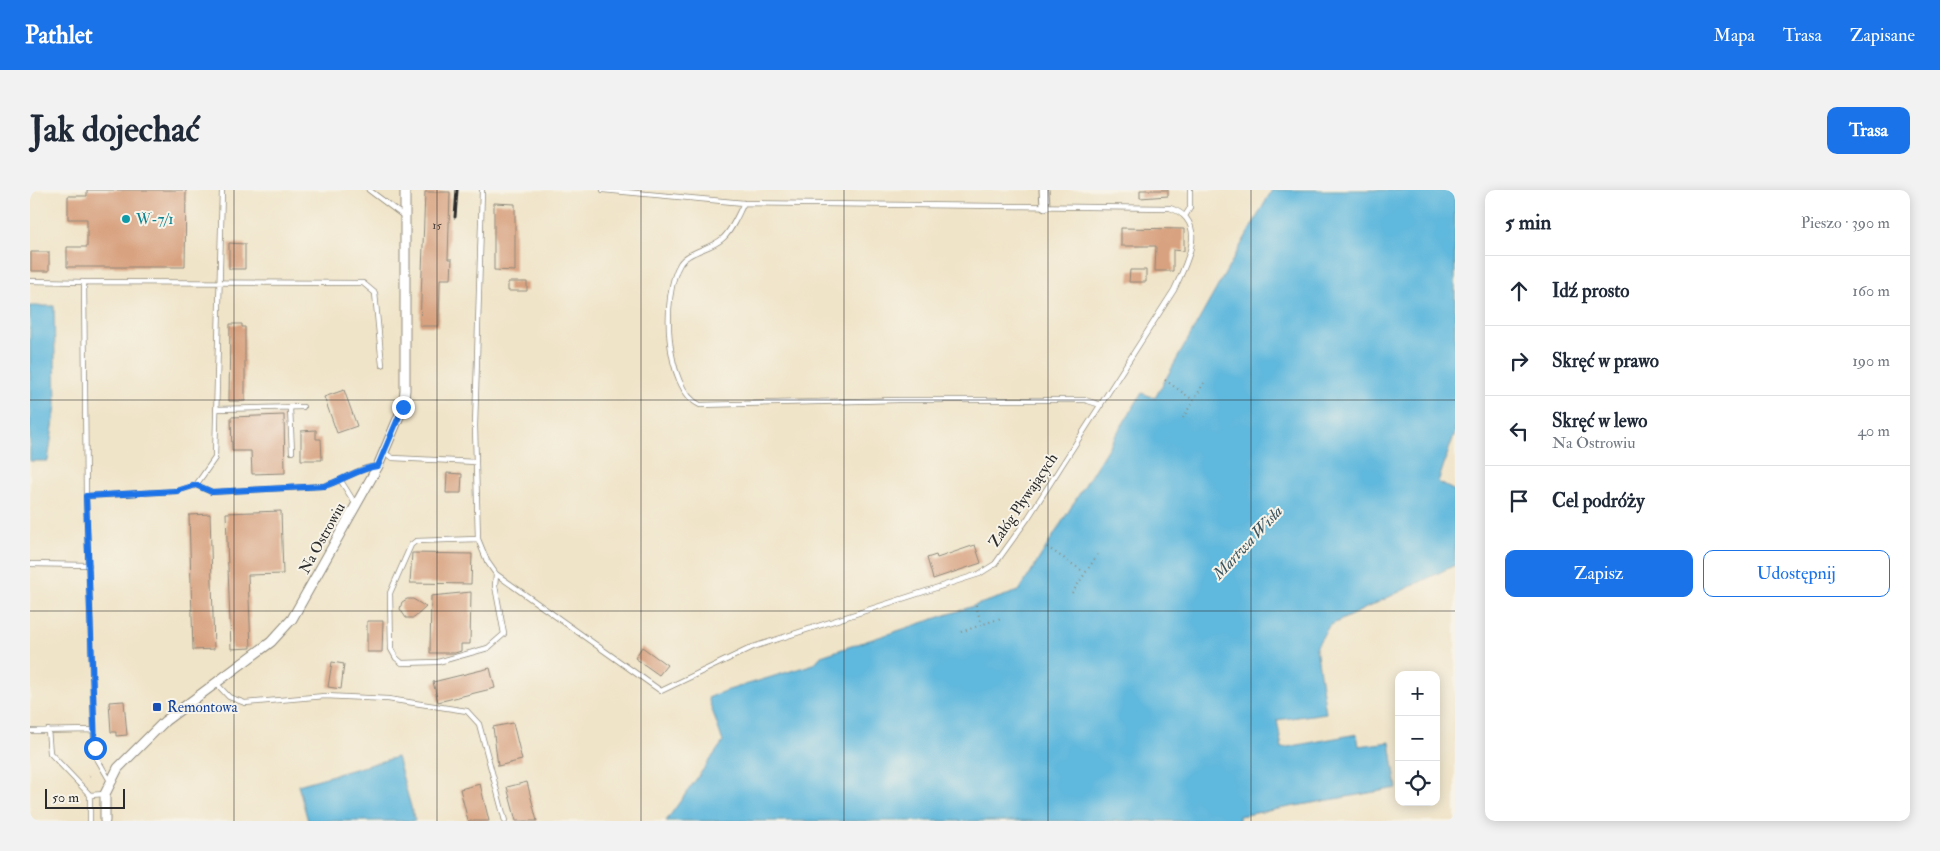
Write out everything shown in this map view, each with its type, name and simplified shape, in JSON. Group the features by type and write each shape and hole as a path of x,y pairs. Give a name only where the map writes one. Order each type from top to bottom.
{"street":[{"path":"1044,190 1044,206"},
{"name":"Na Ostrowiu","path":"105,821 105,794 118,768 165,721 271,642 292,619 384,454 403,407 405,390 404,191"}],"lane":[{"path":"86,496 177,491 196,485 215,458 222,190"},
{"path":"369,190 405,217"},
{"path":"478,540 416,541 411,544 390,593 390,649 402,663 438,662 488,648 504,634 495,586 496,574 487,561 478,540 475,426 482,190"},
{"path":"603,190 744,203 1170,208 1185,216 1190,208 1190,190"},
{"path":"744,203 723,238 681,262 672,280 667,318 671,350 683,387 692,401 700,405 890,400 1085,400 1101,404"},
{"name":"Załóg Pływających","path":"496,574 660,691 753,647 978,574 995,564 1028,518 1174,290 1188,260 1192,240 1191,225 1185,216"},
{"path":"30,281 363,283 375,293 382,365"},
{"path":"84,282 86,496 94,730 96,755 110,781"},
{"path":"216,409 303,407"},
{"path":"290,408 292,452"},
{"path":"384,454 393,458 476,462"},
{"path":"196,485 212,492 324,486 341,481 370,467 378,466"},
{"path":"341,481 356,505"},
{"path":"30,564 88,564"},
{"path":"216,683 229,697 245,703 325,696 388,698 468,711 479,724 504,821"},
{"path":"30,730 94,730"},
{"path":"48,730 50,753 90,794 90,821"},
{"path":"90,794 105,794"}],"path":[{"path":"1165,380 1193,400"},
{"path":"1183,418 1204,383"},
{"path":"1046,547 1085,573"},
{"path":"1072,593 1098,554"},
{"path":"976,605 981,624"},
{"path":"961,632 1001,618"}],"water":[{"name":"Martwa Wisła","path":"1272,190 1455,190 1455,432 1438,482 1455,491 1455,565 1329,626 1316,647 1326,713 1277,720 1282,748 1357,734 1359,746 1390,742 1395,788 1239,816 1239,821 666,821 723,742 708,698 814,664 821,656 1019,591 1142,393 1155,398"},
{"path":"30,306 54,306 56,406 48,461 30,461"},
{"path":"397,757 415,821 308,821 298,785"}],"building":[{"path":"87,190 186,190 185,267 67,267 67,247 87,247 87,219 68,219 68,196 87,196"},
{"path":"1140,190 1168,190 1168,196 1140,198"},
{"path":"425,192 450,192 448,259 452,259 451,279 440,279 439,326 420,326"},
{"path":"494,203 515,204 515,271 494,270"},
{"path":"1121,228 1184,229 1184,251 1173,250 1173,271 1155,271 1156,246 1121,246"},
{"path":"229,243 245,244 245,269 229,269"},
{"path":"31,252 49,252 49,271 31,271"},
{"path":"1130,270 1146,270 1146,282 1129,282"},
{"path":"508,282 527,282 527,291 508,291"},
{"path":"230,324 242,324 242,327 245,327 245,401 229,401"},
{"path":"344,390 357,426 337,433 324,397"},
{"path":"284,415 285,473 252,474 251,451 232,451 231,417"},
{"path":"316,430 316,439 321,439 322,460 301,460 301,431"},
{"path":"447,473 462,474 461,493 446,493"},
{"path":"281,511 283,574 248,575 251,648 231,649 226,513"},
{"path":"210,514 214,649 193,650 189,515"},
{"path":"975,545 981,563 933,579 927,558 936,555 937,558"},
{"path":"412,553 472,554 471,584 410,583"},
{"path":"471,592 470,644 461,644 461,651 455,653 430,653 431,596"},
{"path":"407,599 413,599 426,607 414,618 406,618 400,609 402,602"},
{"path":"367,621 383,621 382,652 367,652"},
{"path":"642,647 667,665 659,675 635,658"},
{"path":"332,662 344,664 341,689 328,687"},
{"path":"490,668 495,688 438,702 433,682"},
{"path":"124,701 127,735 116,736 116,732 111,732 109,702"},
{"path":"513,723 522,760 498,766 493,727"},
{"path":"527,782 537,821 516,821 507,787"},
{"path":"480,784 489,821 468,821 460,789"}],"railway":[{"path":"455,217 457,190"}],"place":[{"name":"W-7/1","path":"126,219"},
{"name":"Remontowa","path":"157,707"}],"route":[{"path":"95,748 86,496 177,491 196,485 212,492 324,486 341,481 370,467 378,466 403,407"}]}
